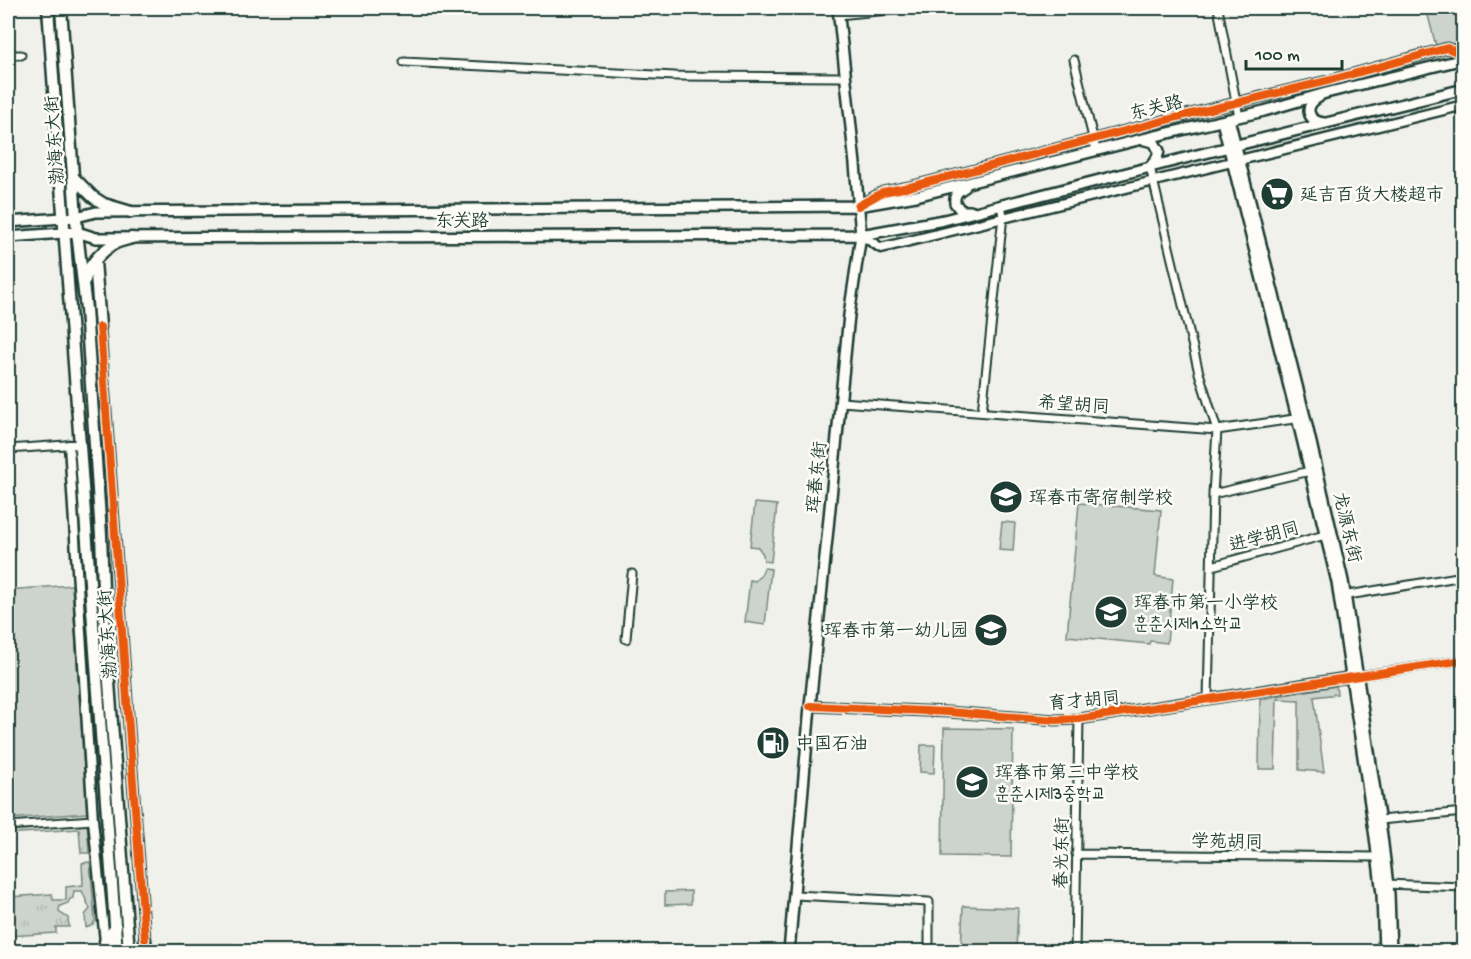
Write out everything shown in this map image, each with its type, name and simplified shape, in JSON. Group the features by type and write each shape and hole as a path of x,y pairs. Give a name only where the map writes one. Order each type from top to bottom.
{"highway":[{"name":"渤海东大街","path":"48,8 70,310 74,445 117,951"},
{"name":"渤海东大街","path":"61,8 77,232 86,309 104,615 129,951"},
{"path":"73,177 93,198 104,204 131,212"},
{"path":"84,286 89,268 95,261 113,244 132,238"},
{"path":"95,261 100,327"},
{"path":"70,310 86,309"},
{"path":"105,947 116,927"},
{"path":"145,939 146,951"}],"main road":[{"name":"珲春东街","path":"789,951 810,706 849,315 861,234 838,11"},
{"name":"东关路","path":"8,222 76,217 96,212 858,206 916,196 1096,150 1264,111 1464,57"},
{"name":"东关路","path":"8,237 77,232 96,238 861,234 925,224 1464,89"},
{"path":"1326,93 1314,99 1309,105 1309,110 1314,120 1322,123 1329,122"},
{"name":"龙源东街","path":"1230,119 1232,147 1343,581 1342,596"},
{"path":"1134,141 1148,140 1157,144 1159,151 1150,167"},
{"path":"975,181 957,192 954,199 961,211 978,211"},
{"name":"龙源东街","path":"1301,418 1310,471 1342,596 1377,857 1384,884 1384,951"},
{"name":"龙源东街","path":"1354,676 1380,820 1391,951"}],"street":[{"path":"838,11 909,8"},
{"path":"1218,8 1236,104 1230,119"},
{"name":"东关路","path":"858,206 883,192 1331,81 1447,48 1464,57"},
{"path":"8,55 21,55"},
{"path":"1074,60 1096,150"},
{"path":"404,62 675,76 845,77"},
{"name":"东关路","path":"861,234 881,248 1464,105"},
{"path":"1150,167 1199,373 1217,430 1213,494 1208,699"},
{"path":"982,412 1003,218 1001,205"},
{"name":"渤海东大街","path":"100,327 145,939"},
{"name":"希望胡同","path":"841,402 1217,430 1301,418"},
{"path":"8,449 74,445"},
{"name":"渤海东大街","path":"74,445 93,820 105,947"},
{"path":"1213,494 1310,471"},
{"name":"进学胡同","path":"1212,566 1325,535"},
{"path":"626,639 632,574"},
{"path":"1342,596 1464,576"},
{"path":"1354,676 1464,660"},
{"name":"育才胡同","path":"810,706 948,712 1056,720 1079,719 1354,676"},
{"name":"春光东街","path":"1075,951 1079,719"},
{"path":"1380,820 1464,812"},
{"path":"8,826 93,820"},
{"name":"学苑胡同","path":"1076,854 1377,857"},
{"path":"1384,884 1464,888"},
{"path":"795,895 929,902 929,951"}],"green space":[{"path":"1426,8 1463,8 1463,41 1436,46"},
{"path":"755,503 777,505 771,562 764,561 763,554 758,547 750,546"},
{"path":"1079,503 1161,510 1155,576 1173,579 1167,643 1150,641 1149,644 1067,636"},
{"path":"1002,522 1015,523 1013,551 999,550"},
{"path":"764,568 771,569 765,625 745,622 750,580 755,581"},
{"path":"72,585 87,813 8,819 8,590"},
{"path":"1336,686 1337,694 1314,697 1324,772 1299,770 1299,700 1277,699 1275,769 1259,769 1260,699"},
{"path":"944,728 1013,729 1011,857 942,856"},
{"path":"921,745 935,745 934,773 920,772"},
{"path":"87,823 89,853 81,853 79,829 8,834 8,829"},
{"path":"90,862 94,924 86,928 85,915 90,909 82,891 74,891 73,898 60,906 59,910 68,918 69,927 56,927 56,933 8,936 8,897 52,894 53,900 66,900 66,887 83,885 82,863"},
{"path":"691,891 691,904 665,905 665,892"},
{"path":"963,906 1018,908 1016,951 961,951"},
{"path":"152,944 232,944 232,951 152,951"}],"cycle path":[{"path":"858,206 883,192 1331,80 1447,48 1464,55"},
{"path":"100,327 145,939"},
{"path":"810,706 948,712 1056,720 1079,719 1464,660"}],"place":[{"name":"延吉百货大楼超市","path":"1277,194"},
{"name":"珲春市寄宿制学校","path":"1006,497"},
{"name":"珲春市第一小学校 훈춘시제1소학교","path":"1111,612"},
{"name":"珲春市第一幼儿园","path":"991,630"},
{"name":"中国石油","path":"773,743"},
{"name":"珲春市第三中学校 훈춘시제3중학교","path":"972,782"}]}
